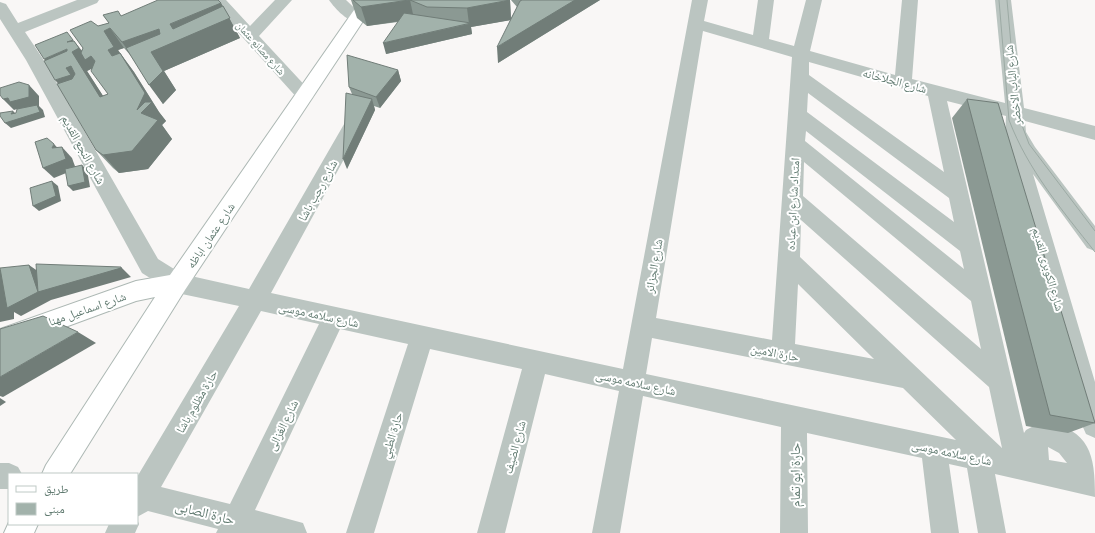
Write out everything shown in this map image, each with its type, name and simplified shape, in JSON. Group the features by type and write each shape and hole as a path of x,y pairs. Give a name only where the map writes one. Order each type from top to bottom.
{"main road":[{"name":"شارع عثمان اباظه","path":"56,473 177,283 369,0"},
{"name":"شارع اسماعيل مهنا","path":"0,340 136,291 177,283"}],"street":[{"path":"15,30 91,0"},
{"name":"شارع مصانع عثمان","path":"217,0 305,96"},
{"path":"250,36 284,0"},
{"path":"337,0 357,18"},
{"name":"شارع الجزائر","path":"606,533 700,0"},
{"path":"760,42 766,0"},
{"name":"امتداد شارع ابن عباده","path":"783,353 801,54 814,0"},
{"path":"903,83 910,0"},
{"name":"شارع الباب الاخضر","path":"1003,0 1017,132 1028,152 1095,242"},
{"name":"شارع النجع القديم","path":"0,7 15,30 41,56 150,266 177,283"},
{"name":"شارع الجلاخانه","path":"696,24 903,83 1095,133"},
{"path":"800,78 958,194"},
{"path":"936,92 1000,381 1008,464 992,533"},
{"name":"شارع رجب باشا","path":"255,300 366,102"},
{"name":"شارع الكوبرى القديم","path":"1015,111 1015,138 1024,177 1095,425"},
{"path":"798,114 970,246"},
{"path":"796,144 981,296"},
{"path":"792,199 1000,381"},
{"path":"789,261 908,377 1008,464"},
{"name":"شارع سلامه موسى","path":"177,283 536,362 633,381 794,418 1090,482"},
{"name":"حارة مظلوم باشا","path":"139,500 255,300"},
{"name":"شارع الغزالى","path":"234,526 334,317"},
{"name":"حارة الامين","path":"643,326 908,377"},
{"name":"حارة الطبي","path":"360,533 422,336"},
{"name":"شارع الضيف","path":"491,533 536,362"},
{"name":"حارة ابو تمام","path":"794,418 794,533"},
{"path":"1008,464 1035,439 1045,433 1059,436 1072,446 1090,482"},
{"path":"934,448 945,533"},
{"name":"حارة الصابى","path":"139,500 234,526 293,533"}],"building":[{"path":"158,0 218,0 221,3 170,24 173,29 223,6 230,18 151,52 163,71 149,85 126,48 160,34 159,29 122,42 110,28 104,31 114,47 108,50 112,56 120,53 145,93 137,110 145,102 152,102 141,113 158,120 132,151 103,155 96,150 57,84 72,79 75,74 71,66 66,68 71,75 55,80 44,61 67,51 67,49 44,59 35,45 67,32 73,40 67,42 74,41 79,48 72,52 100,97 108,94 91,71 95,61 91,56 85,60 81,53 83,48 70,30 91,21 98,26 109,23 103,15 118,11 121,16"},
{"path":"353,0 409,0 361,7"},
{"path":"410,0 510,0 467,8 427,7"},
{"path":"575,0 497,47 520,1"},
{"path":"404,13 471,23 383,43"},
{"path":"347,55 398,70 376,97 349,87"},
{"path":"19,82 29,85 29,97 10,102 8,98 3,99 0,95 0,88"},
{"path":"346,93 372,99 343,159"},
{"path":"967,99 998,103 1095,423 1050,415"},
{"path":"37,105 40,112 5,123 0,116 0,113 13,111 11,114 16,113 17,109"},
{"path":"47,138 54,144 52,148 62,147 66,159 43,168 35,142"},
{"path":"82,165 85,182 68,186 65,169"},
{"path":"52,181 56,196 33,206 30,188"},
{"path":"36,264 121,267 121,268 38,292"},
{"path":"29,265 38,292 7,308 0,268"},
{"path":"43,316 78,332 0,377 0,329"}],"tram line":[{"path":"999,0 1009,120 1036,173 1058,205 1095,252"},
{"path":"1007,0 1017,112 1029,144 1095,231"}]}
